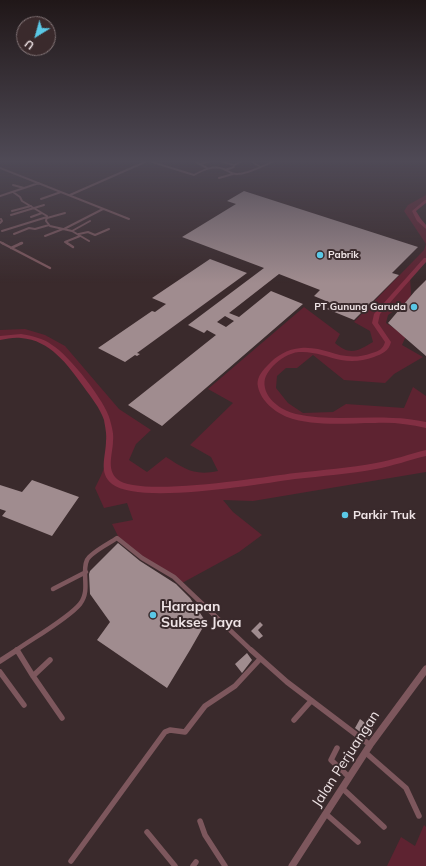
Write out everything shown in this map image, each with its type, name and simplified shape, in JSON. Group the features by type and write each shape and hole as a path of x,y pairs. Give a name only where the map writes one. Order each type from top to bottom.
{"street":[{"path":"25,202 42,213 47,218 46,221 49,225"},
{"path":"87,202 129,219"},
{"path":"11,215 44,205"},
{"path":"12,211 31,206"},
{"path":"45,236 64,229 103,209"},
{"path":"31,218 42,213"},
{"path":"2,231 65,213"},
{"path":"0,223 2,221 1,219"},
{"path":"72,231 90,221"},
{"path":"14,234 29,228 35,229 49,225 72,231 89,241"},
{"path":"73,246 66,242 88,232 96,234 109,229"},
{"path":"0,242 50,268"},
{"path":"11,248 22,243"},
{"path":"0,661 66,616 80,604 86,592 86,563 89,558 118,538 142,558 174,578 200,600 260,659 311,701 370,745"},
{"path":"53,589 86,572"},
{"path":"17,648 33,676 62,718"},
{"path":"71,861 165,732 170,730 185,732 205,706 235,686 260,659"},
{"path":"33,676 50,660"},
{"name":"Jalan Perjuangan","path":"295,865 365,752 426,669"},
{"path":"0,672 24,705"},
{"path":"294,720 311,701"},
{"path":"337,748 331,760 349,777"},
{"path":"365,752 406,788 419,816"},
{"path":"342,788 384,827"},
{"path":"326,814 358,842"},
{"path":"200,821 205,835 225,866"},
{"path":"147,832 175,866"}],"shaded area":[{"path":"413,202 424,202 414,211 426,229 426,244 404,211 408,205"},
{"path":"426,244 426,259 410,277 410,300 388,315 386,323 406,336 402,345 423,357 394,374 385,383 344,380 313,355 297,368 286,368 277,376 276,388 288,403 303,413 333,412 346,404 404,408 413,387 426,396 426,472 253,501 223,500 233,512 262,535 239,552 182,583 122,544 112,524 133,520 127,503 104,508 95,488 107,458 110,439 108,426 103,412 85,382 62,355 39,340 25,337 0,338 0,330 25,329 45,335 65,346 119,409 151,430 136,444 129,460 147,472 166,457 184,468 196,472 202,473 218,471 211,457 190,445 233,403 208,389 304,307 340,334 335,343 345,350 358,350 373,342 370,331 354,322 424,250"},
{"path":"424,825 426,827 426,866 387,866 401,837 415,846"}],"building":[{"name":"Pabrik","path":"231,202 279,202 418,247 392,273 399,275 354,320 327,309 333,304 314,296 320,290 279,274 229,313 239,317 271,291 303,304 162,426 128,405 216,335 207,330 204,333 188,325 264,268 182,237 236,204","holes":["225,316 234,321 226,327 217,322"]},
{"path":"210,259 247,273 137,353 140,354 137,356 135,355 125,362 98,348 152,311 155,312 166,304 152,298"},
{"name":"PT Gunung Garuda","path":"426,280 426,356 388,323"},
{"path":"32,480 79,497 52,536 2,516 6,511 0,509 0,485 22,492"},
{"name":"Harapan Sukses Jaya","path":"118,543 140,561 176,584 190,598 206,622 167,688 97,640 110,622 90,594 89,574 90,571"},
{"path":"260,622 263,625 258,630 263,636 259,639 251,631"},
{"path":"247,653 252,660 242,673 235,664"},
{"path":"360,719 373,729 368,738 355,728"}],"waterway":[{"path":"424,202 414,211 426,228"},
{"path":"426,259 377,314 375,323 388,342 383,351 358,359 346,359 314,351 297,350 276,360 266,371 261,380 261,386 266,398 281,411 293,416 325,421 392,420 426,425"},
{"path":"0,338 21,336 42,341 58,352 72,367 98,401 103,410 107,420 110,439 107,462 108,473 115,482 121,485 151,490 190,489 376,466 426,453"}],"place":[{"name":"Pabrik","path":"320,255"},
{"name":"PT Gunung Garuda","path":"414,307"},
{"name":"Parkir Truk","path":"345,515"},
{"name":"Harapan Sukses Jaya","path":"153,615"}]}
